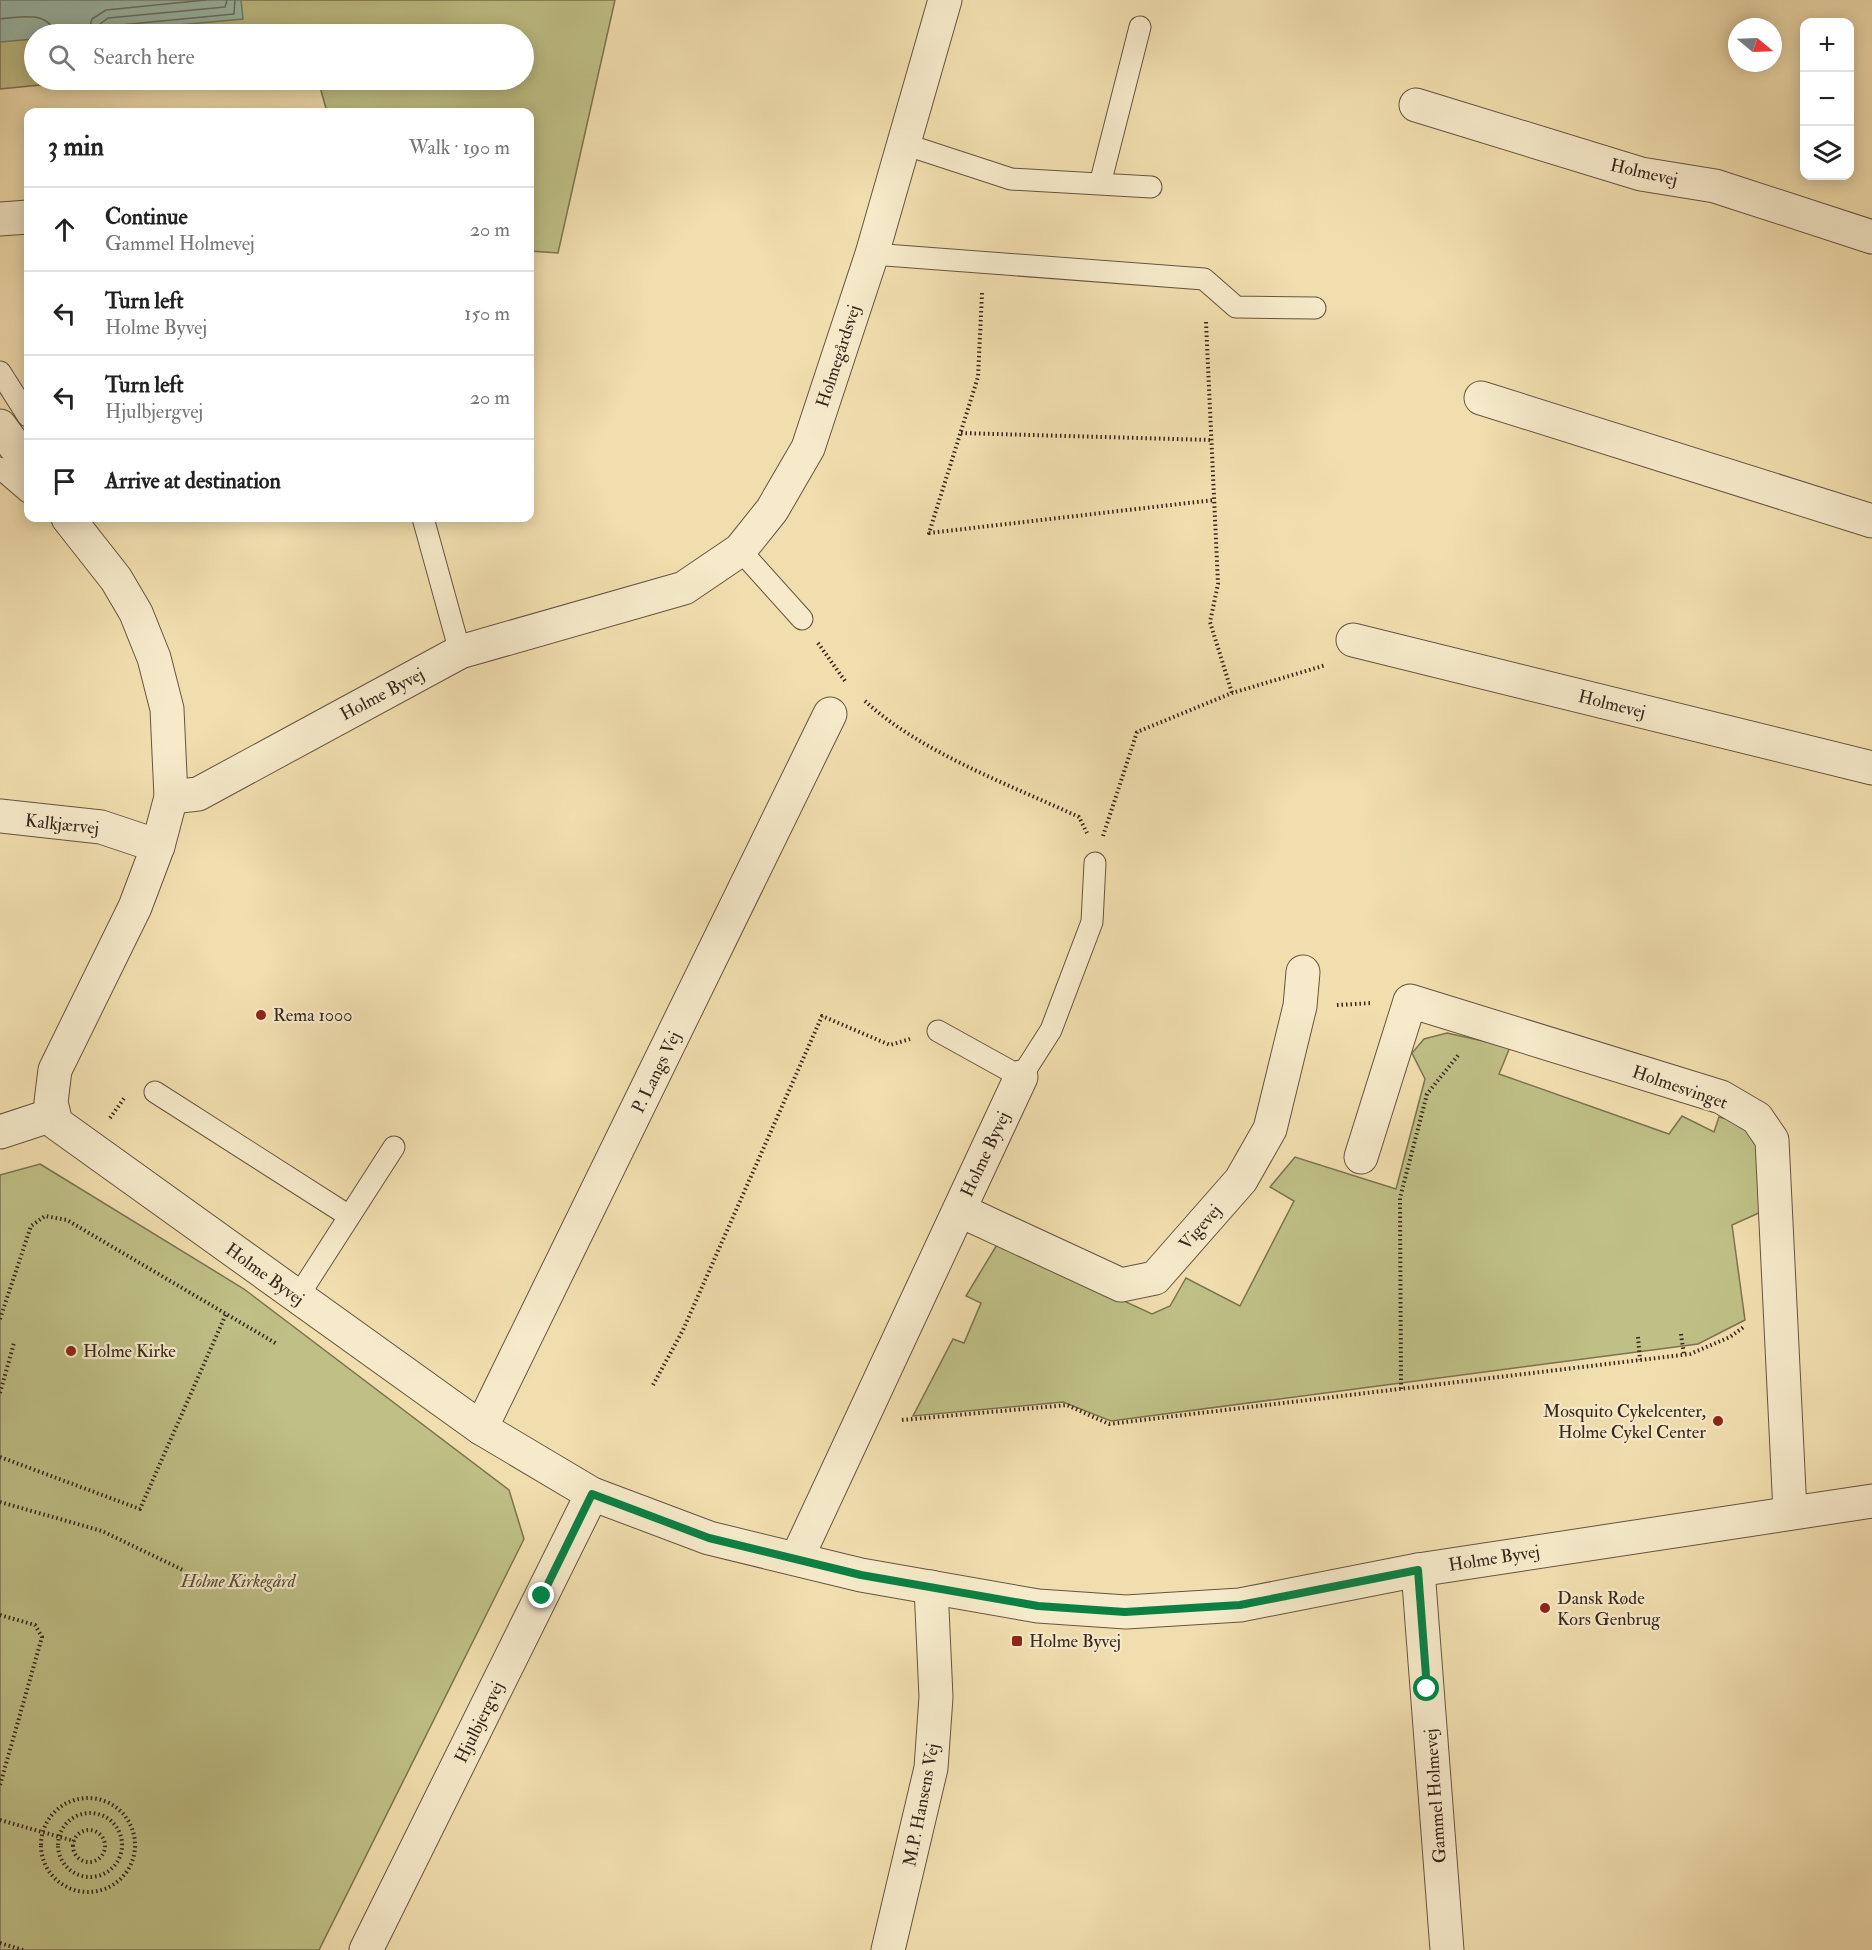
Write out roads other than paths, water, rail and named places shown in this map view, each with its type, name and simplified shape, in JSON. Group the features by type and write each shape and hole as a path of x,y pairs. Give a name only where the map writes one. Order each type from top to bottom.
{"street":[{"name":"Holmegårdsvej","path":"604,612 684,588 740,550 772,510 808,448 872,254 945,0"},
{"name":"Holmevej","path":"1416,105 1641,174 1715,186 1872,237"},
{"path":"0,219 24,217"},
{"path":"1481,398 1872,521"},
{"path":"0,426 24,459"},
{"path":"0,1132 52,1115 51,1087 55,1070 135,907 158,846 171,797 167,709 154,658 136,613 116,579 76,525"},
{"name":"Holme Byvej","path":"171,797 198,794 460,652 604,612"},
{"name":"Holmevej","path":"1353,640 1872,768"},
{"name":"P. Langs Vej","path":"481,1428 830,714"},
{"name":"Kalkjærvej","path":"0,816 101,827 158,846"},
{"name":"Vigevej","path":"959,1210 1121,1285 1155,1278 1240,1180 1270,1129 1300,1006 1303,972"},
{"name":"Holmesvinget","path":"1361,1156 1410,1001 1721,1097 1756,1118 1772,1140 1790,1512"},
{"name":"Holme Byvej","path":"797,1558 1021,1077"},
{"name":"Holme Byvej","path":"52,1115 62,1130 481,1428 592,1494 709,1538 861,1575 1038,1606 1125,1612 1240,1605 1418,1570 1872,1501"},
{"name":"Hjulbjergvej","path":"366,1950 592,1494"},
{"name":"Gammel Holmevej","path":"1418,1570 1447,1950"},
{"name":"M.P. Hansens Vej","path":"888,1950 931,1768 936,1697 931,1587"}],"lane":[{"path":"1100,184 1140,27"},
{"path":"904,144 1011,179 1151,187"},
{"path":"872,254 1204,279 1236,307 1316,308"},
{"path":"0,372 24,410"},
{"path":"0,468 24,489"},
{"path":"424,522 460,652"},
{"path":"740,550 802,619"},
{"path":"938,1031 1021,1077 1051,1030 1092,922 1095,862"},
{"path":"155,1092 349,1216"},
{"path":"297,1298 394,1147"}],"water":[{"path":"0,0 241,0 243,19 189,24 24,24 24,40 0,42"}],"place":[{"name":"Rema 1000","path":"261,1015"},
{"name":"Holme Kirke","path":"71,1351"},
{"name":"Mosquito Cykelcenter, Holme Cykel Center","path":"1718,1421"},
{"name":"Dansk Røde Kors Genbrug","path":"1545,1608"},
{"name":"Holme Byvej","path":"1017,1641"}],"park label":[{"name":"Holme Kirkegård","path":"238,1581"}]}
